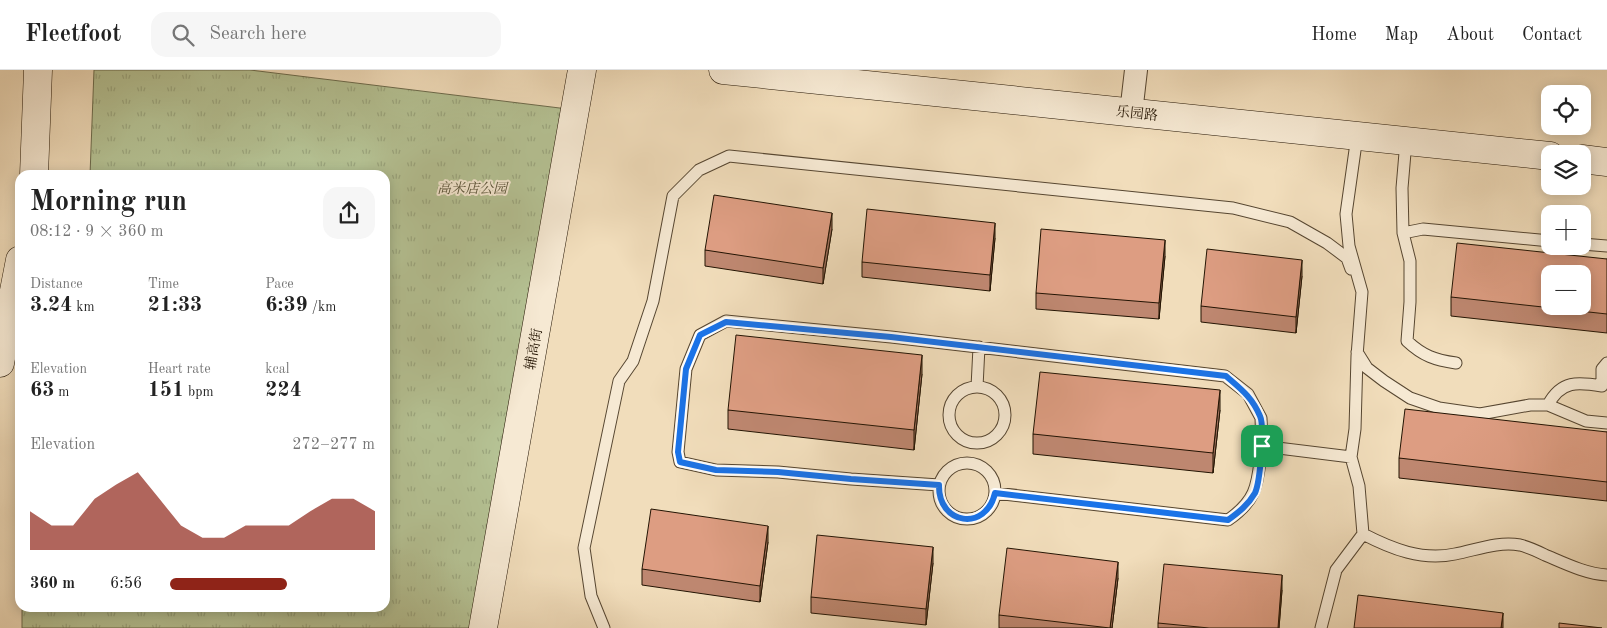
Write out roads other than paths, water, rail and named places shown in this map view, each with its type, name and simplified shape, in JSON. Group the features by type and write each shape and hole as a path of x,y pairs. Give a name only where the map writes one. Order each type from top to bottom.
{"street":[{"path":"34,170 38,70"},
{"name":"辅高街","path":"483,628 582,70"},
{"name":"乐园路","path":"723,70 1541,155"},
{"path":"1131,112 1136,70"},
{"path":"1591,160 1607,162"},
{"path":"0,364 15,286"}],"lane":[{"path":"1321,628 1336,570 1363,534 1359,486 1351,457 1355,429 1357,352 1362,292 1349,246 1346,214 1358,136"},
{"path":"1406,141 1402,188 1402,234 1410,261 1410,302 1407,341 1419,352 1440,361 1456,363"},
{"path":"604,628 591,596 584,548 619,380 634,361 653,301 673,196 699,170 729,156 1232,208 1290,222 1327,243 1347,258 1362,292"},
{"path":"1402,234 1424,229 1541,240"},
{"path":"1591,245 1607,246"},
{"path":"939,485 778,472 716,470 680,462 678,452 686,369 700,335 726,322 979,347 1226,376 1248,394 1261,418 1262,446 1256,491 1242,511 1228,520 995,493"},
{"path":"977,387 979,347"},
{"path":"1357,352 1367,368 1384,381 1410,398 1439,408 1480,414 1530,405 1548,405 1586,421 1607,423"},
{"path":"1548,405 1554,394 1574,383 1604,386 1602,369 1607,363"},
{"path":"977,387 986,388 1001,400 1005,417 999,433 992,439 974,443 965,440 952,428 949,419 949,409 959,393 967,388 977,387"},
{"path":"972,464 974,443"},
{"path":"1262,446 1351,457"},
{"path":"972,464 984,469 990,475 995,493 989,509 982,515 964,519 948,512 942,504 939,495 939,485 949,469 957,465 972,464"},
{"path":"1363,534 1388,547 1404,552 1430,556 1453,554 1497,544 1520,545 1568,565 1607,575"}],"park label":[{"name":"高米店公园","path":"472,188"}]}
